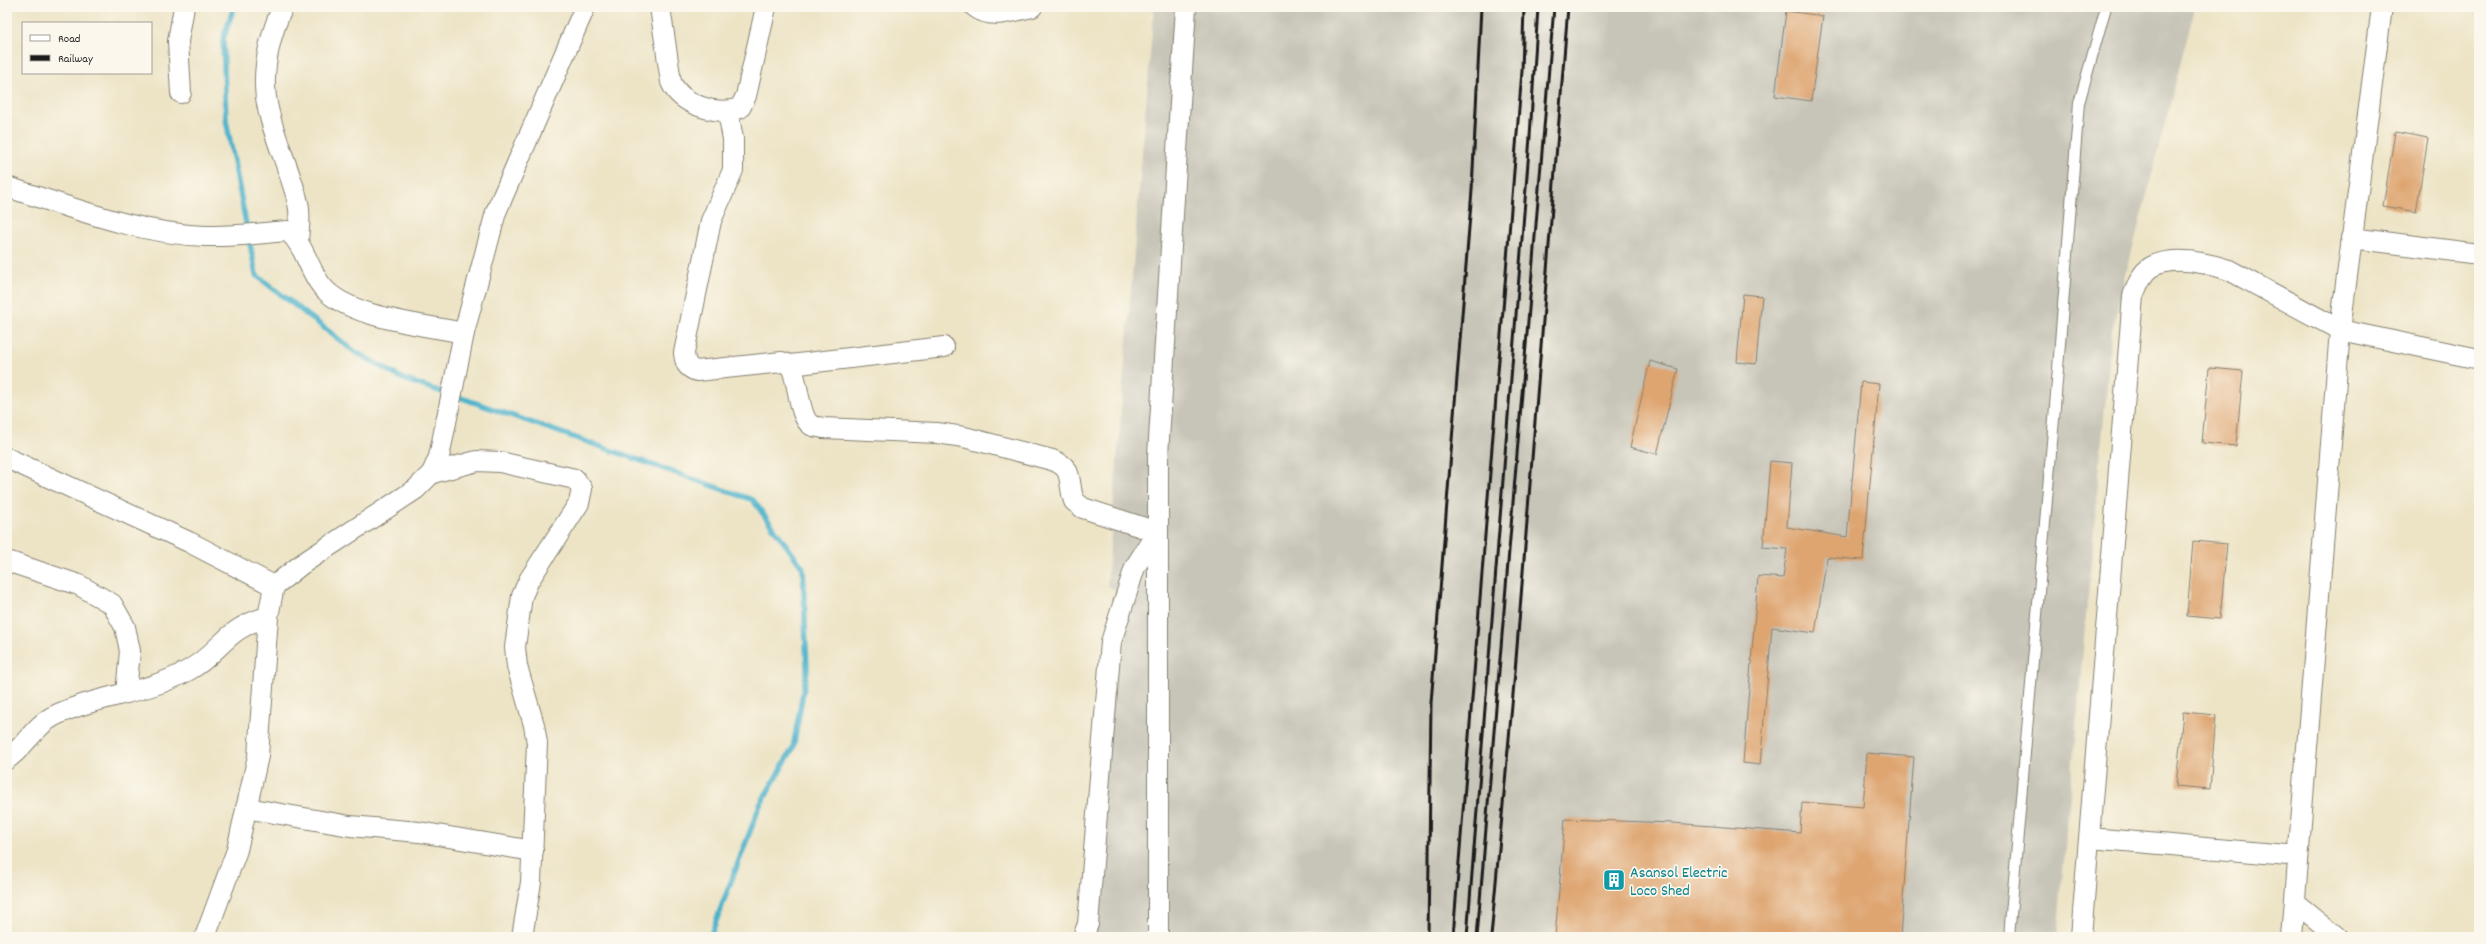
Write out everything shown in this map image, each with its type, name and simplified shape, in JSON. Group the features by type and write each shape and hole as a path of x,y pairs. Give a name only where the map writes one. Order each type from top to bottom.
{"street":[{"path":"181,94 178,41 184,7"},
{"path":"283,7 277,20 265,68 265,87 268,105 298,205 293,235 310,268 322,287 338,301 373,315 462,341"},
{"path":"205,937 237,850 258,756 268,617 274,586 302,564 416,489 436,465 462,341 496,212 585,7"},
{"path":"660,7 671,82 675,92 685,101 728,112 740,108 746,96 766,7"},
{"path":"974,7 982,13 994,14 1032,7"},
{"path":"1158,937 1158,455 1186,7"},
{"path":"2292,937 2340,330 2382,7"},
{"path":"728,112 733,139 733,170 711,221 684,353 685,362 690,369 697,371 782,362 790,364 944,347"},
{"path":"7,187 124,223 172,233 206,236 293,235"},
{"path":"2351,238 2479,254"},
{"path":"2081,937 2133,296 2140,279 2151,267 2169,261 2210,264 2228,270 2340,330 2479,359"},
{"path":"790,364 796,374 804,415 810,425 823,428 957,436 1052,460 1061,463 1069,471 1070,491 1074,501 1079,505 1157,532"},
{"path":"7,458 189,542 274,586"},
{"path":"436,465 477,461 500,462 576,479 582,489 579,503 529,580 522,596 515,647 516,666 534,725 537,743 531,882 522,937"},
{"path":"1083,937 1088,924 1111,642 1135,567 1157,532"},
{"path":"7,561 78,585 112,604 125,626 130,651 126,693"},
{"path":"7,759 52,717 77,706 163,683 190,670 233,631 250,621 268,617"},
{"path":"246,808 350,826 418,832 533,851"},
{"path":"2090,838 2298,856"},
{"path":"2295,902 2338,937"}],"lane":[{"path":"2009,937 2054,419 2079,103 2106,7"}],"shaded area":[{"path":"1154,7 2195,7 2112,329 2057,937 1092,937 1106,662 1125,650 1129,599 1107,585"}],"building":[{"path":"1786,11 1823,16 1811,101 1775,96"},
{"path":"2395,132 2428,138 2416,212 2383,206"},
{"path":"1743,294 1762,296 1756,364 1737,362"},
{"path":"1650,361 1678,369 1657,454 1630,447"},
{"path":"2209,368 2243,371 2236,446 2202,443"},
{"path":"1861,382 1879,384 1863,560 1827,557 1815,633 1772,627 1760,765 1743,763 1758,576 1783,578 1787,549 1763,547 1770,461 1792,463 1787,527 1847,537"},
{"path":"2193,541 2227,544 2220,619 2187,616"},
{"path":"2183,712 2216,715 2210,789 2176,786"},
{"path":"1867,753 1914,757 1900,937 1555,937 1565,819 1673,823 1800,833 1802,802 1863,807"}],"waterway":[{"path":"234,7 223,39 226,120 256,275 354,351 403,379 448,394"},
{"path":"456,396 753,500 803,568 807,670 793,748 760,805 710,937"}],"railway":[{"path":"1428,937 1431,703 1472,190 1481,7"},
{"path":"1453,937 1522,71 1524,7"},
{"path":"1467,937 1530,137 1538,7"},
{"path":"1477,937 1554,7"},
{"path":"1491,937 1515,672 1568,7"}],"place":[{"name":"Asansol Electric Loco Shed","path":"1614,880"}]}
